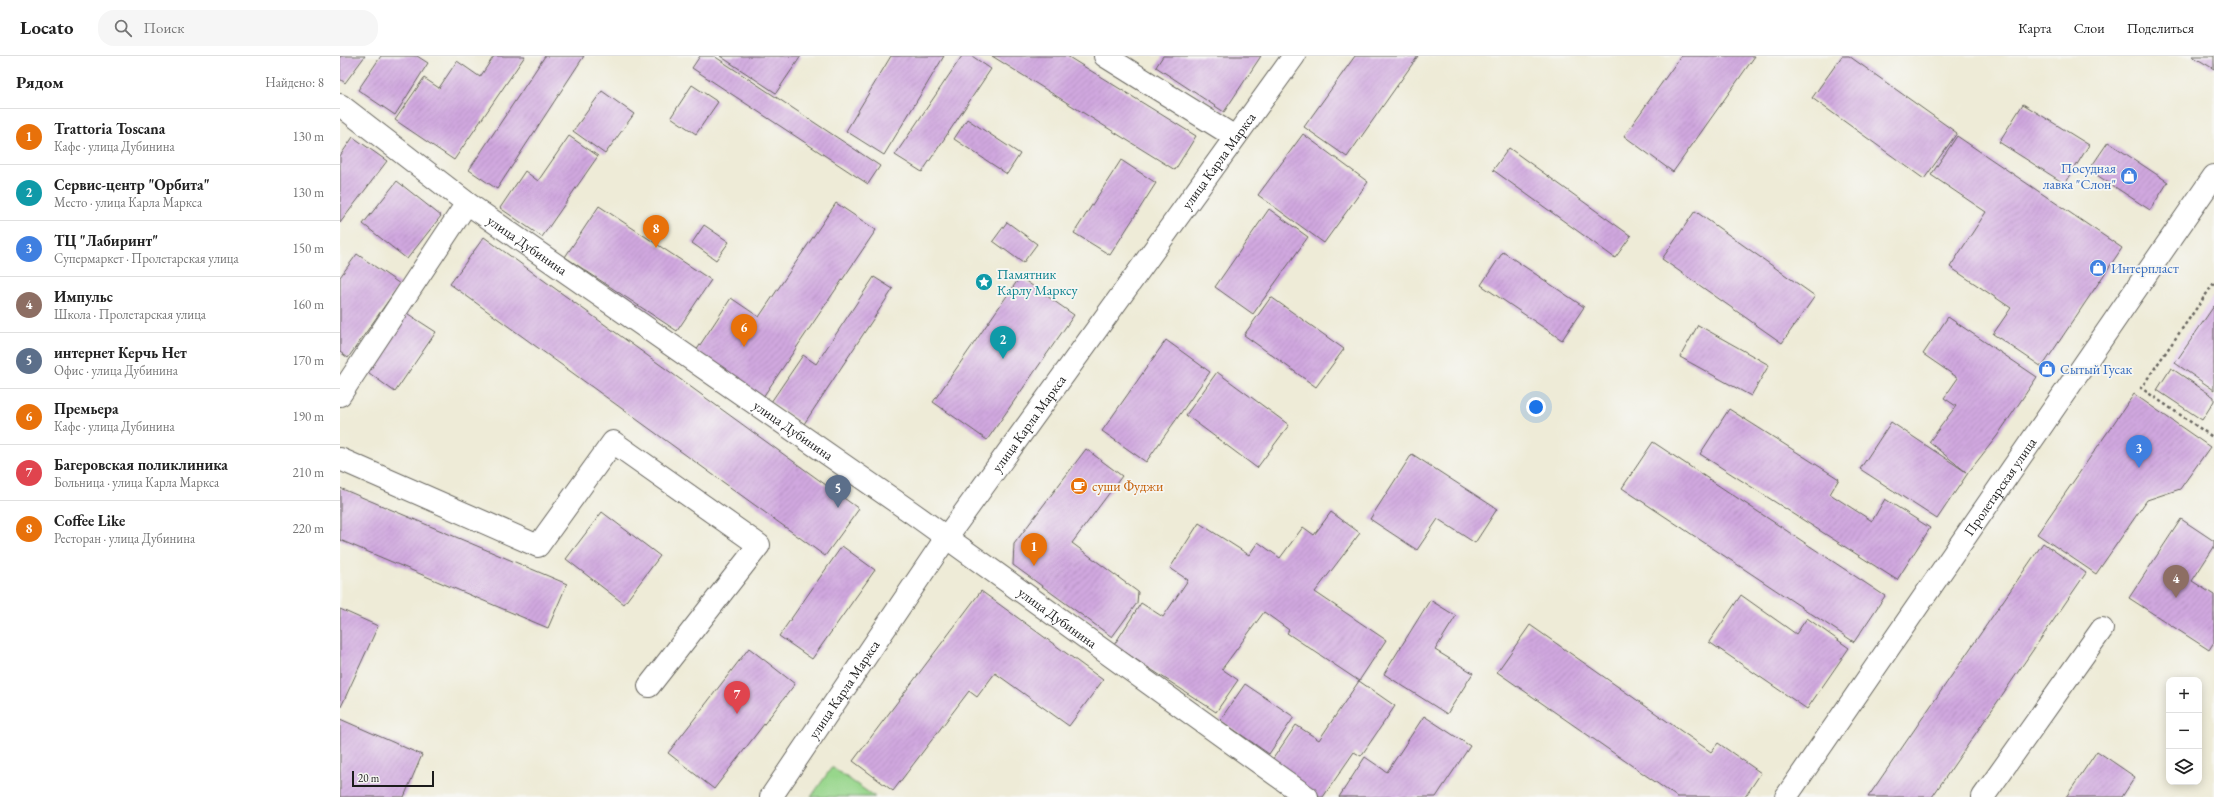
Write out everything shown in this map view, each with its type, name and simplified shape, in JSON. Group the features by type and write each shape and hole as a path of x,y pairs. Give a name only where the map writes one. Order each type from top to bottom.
{"street":[{"path":"1105,56 1236,137"},
{"name":"улица Карла Маркса","path":"771,797 946,538 1294,56"},
{"name":"улица Дубинина","path":"340,105 467,203 946,538 1306,797"},
{"name":"Пролетарская улица","path":"1786,797 2214,176"},
{"path":"340,395 467,203"},
{"path":"340,458 538,546 613,442 759,545 649,686"},
{"path":"1983,797 2102,629"}],"path":[{"path":"2214,283 2141,388 2214,438"}],"shaded area":[{"path":"2214,295 2214,393 2167,362"}],"green space":[{"path":"832,767 875,797 811,797"}],"building":[{"path":"340,56 365,56 345,83 340,79"},
{"path":"381,56 417,56 428,63 395,115 358,90"},
{"path":"494,56 525,56 454,160 395,120 424,78 439,88 457,61 480,77"},
{"path":"545,56 584,56 497,189 469,170"},
{"path":"700,56 714,56 880,166 868,184 692,68"},
{"path":"720,56 801,56 776,93"},
{"path":"891,56 944,56 884,155 846,131"},
{"path":"962,56 972,56 991,69 922,172 895,155"},
{"path":"992,56 1067,56 1196,136 1175,170"},
{"path":"1163,56 1261,56 1224,112 1156,67"},
{"path":"1355,56 1418,56 1347,157 1304,127"},
{"path":"1681,56 1755,56 1673,172 1624,136"},
{"path":"1842,56 1849,56 1957,133 1924,179 1812,98"},
{"path":"2192,56 2214,56 2214,69"},
{"path":"692,85 718,102 696,134 671,117"},
{"path":"602,91 634,114 605,154 573,131"},
{"path":"2023,104 2089,145 2065,184 1999,142"},
{"path":"967,119 1020,154 1007,174 954,139"},
{"path":"1303,134 1368,182 1324,243 1258,195"},
{"path":"569,136 598,156 542,237 500,208 525,171 538,181"},
{"path":"1957,136 2122,248 2042,367 1993,334 2011,308 1950,267 1986,212 1931,175"},
{"path":"353,137 387,161 340,223 340,156"},
{"name":"Посудная лавка \"Слон\"","path":"2108,142 2168,182 2150,210 2089,170"},
{"path":"1509,148 1631,236 1615,258 1493,170"},
{"path":"1121,160 1156,183 1110,255 1074,233"},
{"path":"397,181 441,216 407,259 363,224"},
{"path":"836,203 876,230 763,397 696,351 731,298 759,317"},
{"path":"599,206 711,280 677,331 565,257"},
{"path":"1269,209 1308,237 1253,314 1215,287"},
{"path":"1695,211 1815,296 1782,343 1662,259"},
{"path":"1007,222 1037,244 1023,263 993,241"},
{"path":"704,225 729,242 716,260 692,243"},
{"path":"484,237 859,509 825,556 450,284"},
{"path":"1503,252 1584,307 1562,340 1481,285"},
{"path":"357,254 400,284 348,358 340,352 340,277"},
{"path":"874,277 893,289 804,424 771,402 803,355 816,364"},
{"path":"1020,277 1074,315 987,440 933,402"},
{"path":"1271,297 1344,349 1316,387 1244,335"},
{"path":"2214,306 2214,390 2175,363"},
{"path":"405,312 436,332 395,392 365,370"},
{"path":"1948,317 2037,377 1997,436 1968,473 1937,519 1860,469 1891,422 1966,472 1929,442 1956,406 1944,398 1958,378 1923,354"},
{"path":"1698,325 1769,365 1751,396 1680,357"},
{"path":"1166,340 1210,372 1146,462 1102,431"},
{"path":"2171,368 2214,397 2214,401 2202,420 2157,390"},
{"path":"1217,372 1289,425 1257,468 1186,415"},
{"path":"2134,394 2210,447 2180,489 2147,500 2096,574 2037,534"},
{"path":"1729,409 1839,479 1830,494 1872,521 1885,499 1930,528 1897,580 1700,454"},
{"path":"1653,442 1885,596 1854,642 1622,488"},
{"path":"1086,449 1122,476 1072,543 1138,592 1137,603 1112,637 1013,565 1014,544"},
{"path":"1412,454 1497,509 1475,543 1438,519 1417,550 1370,519"},
{"path":"340,488 567,584 548,628 340,540"},
{"path":"602,512 660,556 624,604 566,559"},
{"path":"1331,512 1360,533 1315,592 1386,640 1359,681 1287,633 1289,630 1264,612 1222,669 1238,680 1216,712 1114,645 1141,603 1163,617 1188,580 1170,568 1199,523 1249,555 1258,542 1280,558 1303,527 1314,535"},
{"path":"2181,519 2214,541 2214,547 2192,581 2214,595 2214,642 2209,650 2129,598"},
{"path":"2043,543 2086,573 1932,797 1868,797"},
{"path":"842,546 875,570 812,659 779,636"},
{"path":"981,591 1103,680 1069,726 995,673 977,697 969,691 893,791 853,761"},
{"path":"1741,595 1796,634 1807,618 1849,648 1807,709 1709,642"},
{"path":"1430,600 1456,616 1435,650 1473,673 1447,714 1384,674"},
{"path":"340,609 378,626 340,709"},
{"path":"1530,625 1711,752 1718,743 1761,773 1745,797 1677,797 1497,672"},
{"path":"749,648 795,684 714,789 668,753"},
{"path":"1359,681 1395,706 1361,756 1354,752 1323,797 1314,797 1268,766 1296,725 1319,740"},
{"path":"1245,684 1294,717 1269,754 1220,720"},
{"path":"1424,716 1470,746 1436,797 1339,797 1365,757 1387,772"},
{"path":"340,719 422,755 404,797 340,797"},
{"path":"2097,751 2135,777 2122,797 2066,797"}],"place":[{"name":"Посудная лавка \"Слон\"","path":"2129,176"},
{"name":"Coffee Like","path":"656,248"},
{"name":"Интерпласт","path":"2098,268"},
{"name":"Памятник Карлу Марксу","path":"984,282"},
{"name":"Премьера","path":"744,347"},
{"name":"Сервис-центр \"Орбита\"","path":"1003,359"},
{"name":"Сытый Гусак","path":"2047,369"},
{"name":"ТЦ \"Лабиринт\"","path":"2139,468"},
{"name":"суши Фуджи","path":"1079,486"},
{"name":"интернет Керчь Нет","path":"838,508"},
{"name":"Trattoria Toscana","path":"1034,566"},
{"name":"Импульс","path":"2176,598"},
{"name":"Багеровская поликлиника","path":"737,714"}]}
